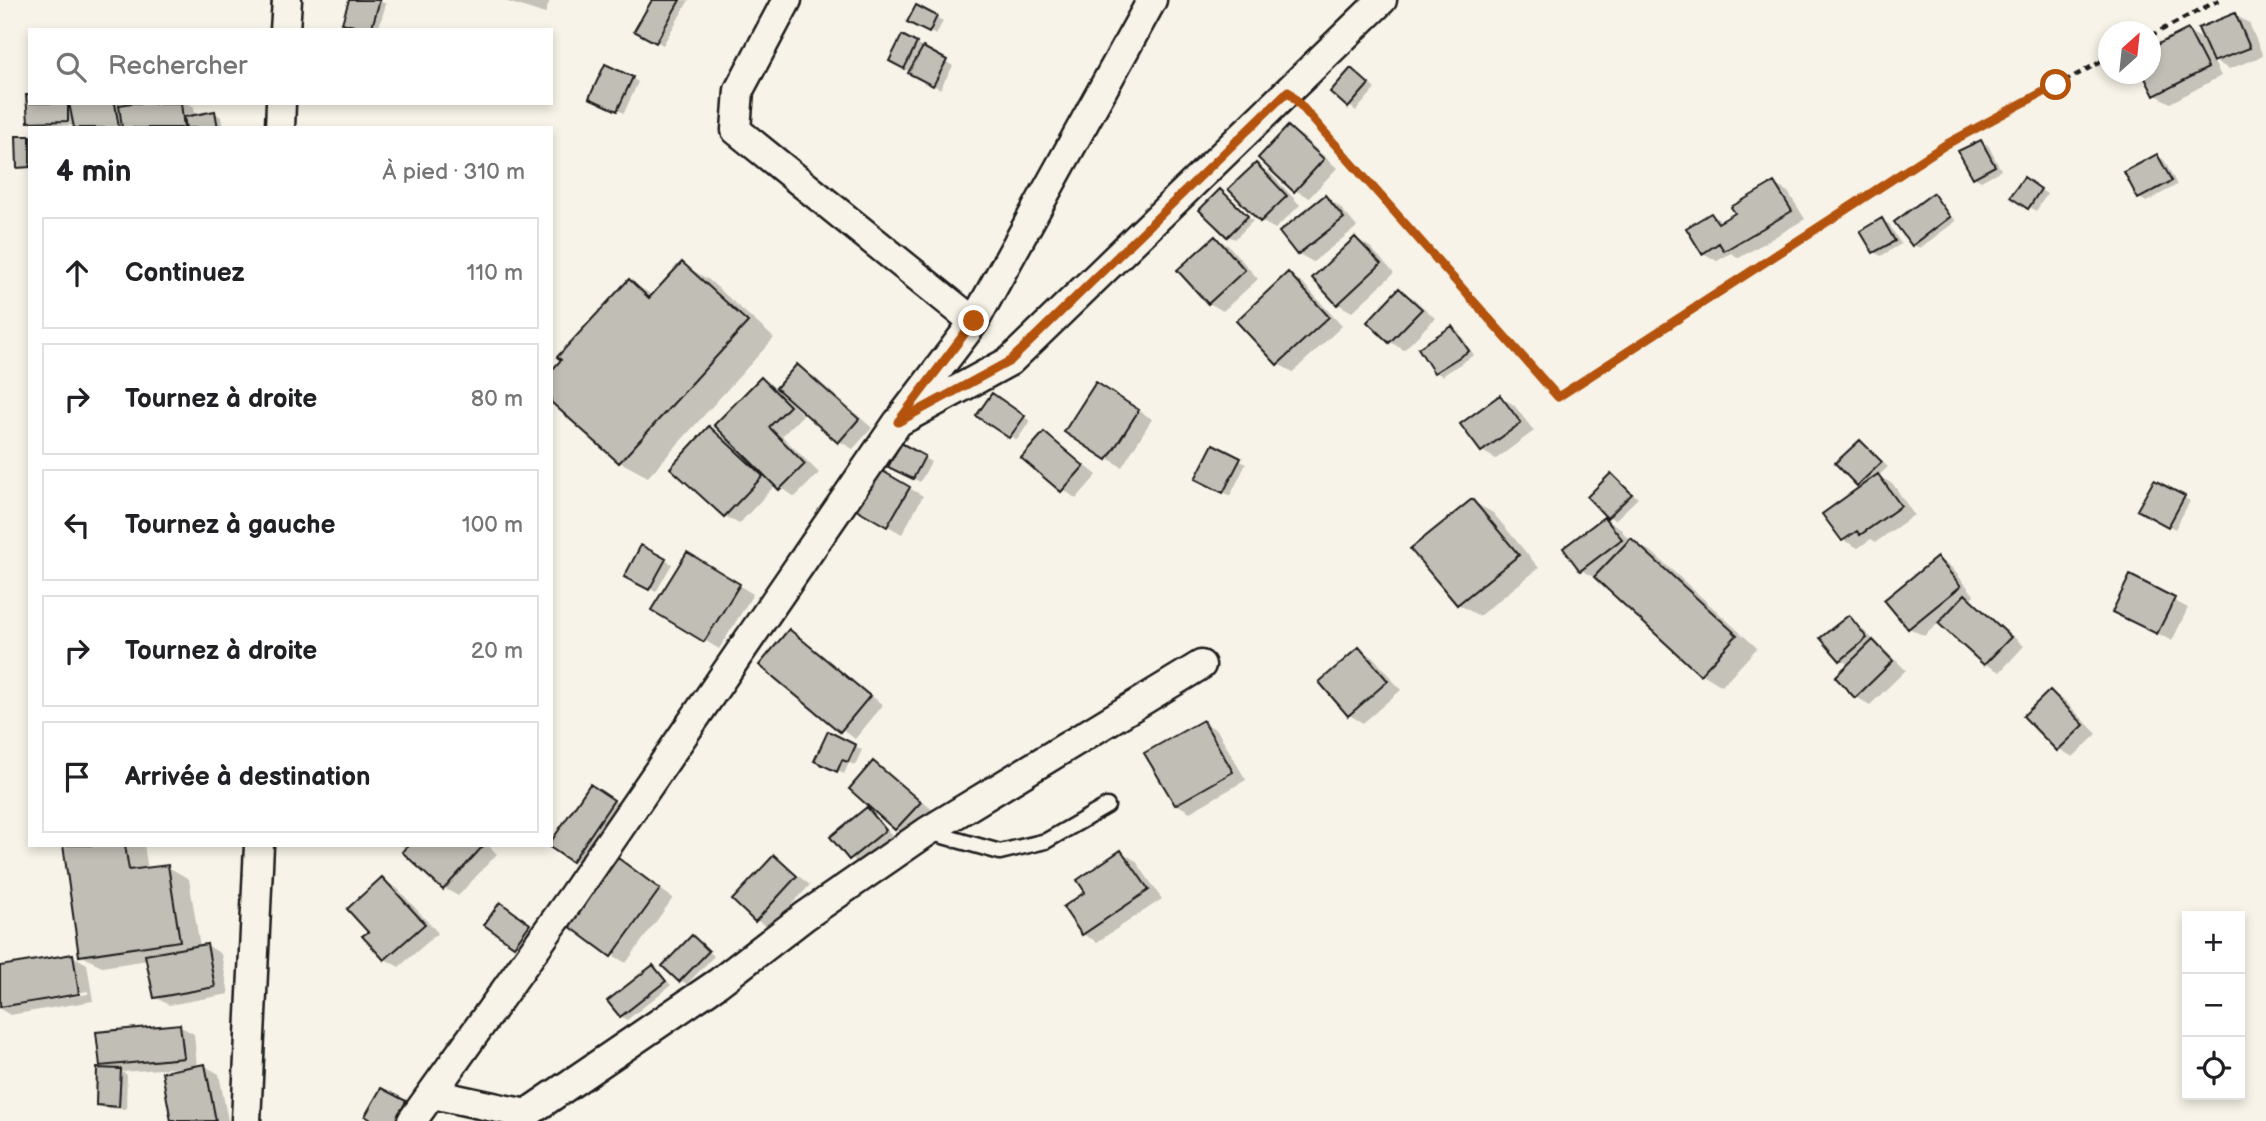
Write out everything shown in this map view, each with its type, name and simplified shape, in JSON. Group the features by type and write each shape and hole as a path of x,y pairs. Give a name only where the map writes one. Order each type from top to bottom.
{"street":[{"path":"285,28 287,0"},
{"path":"788,0 739,90 736,130 974,321"},
{"path":"412,1121 898,422 974,321 1152,0"},
{"path":"898,422 1010,361 1382,0"},
{"path":"280,126 281,105"},
{"path":"433,1094 526,1114 718,983 805,916 928,831 1201,665"},
{"path":"246,1121 259,847"}],"lane":[{"path":"928,831 1000,852 1046,841 1107,806"}],"path":[{"path":"2161,31 2219,0"},
{"path":"1288,91 1558,397 1945,145 2098,64"}],"building":[{"path":"349,0 380,0 372,28 342,23"},
{"path":"652,0 680,0 656,43 634,31"},
{"path":"916,5 937,16 929,33 907,22"},
{"path":"2235,13 2250,48 2213,62 2198,28"},
{"path":"2188,29 2208,68 2154,96 2148,84 2161,84 2161,42"},
{"path":"902,35 917,43 904,69 889,61"},
{"path":"923,47 947,60 933,86 908,73"},
{"path":"605,64 633,77 617,111 589,98"},
{"path":"1351,68 1369,84 1348,108 1330,92"},
{"path":"26,95 28,105 68,105 68,121 28,122"},
{"path":"69,105 115,105 119,126 74,126"},
{"path":"119,105 181,105 184,126 122,126"},
{"path":"215,111 218,126 186,126 184,117"},
{"path":"1288,126 1324,159 1294,192 1258,158"},
{"path":"16,136 28,136 28,167 17,168"},
{"path":"1981,140 1995,166 1973,178 1958,151"},
{"path":"2157,154 2172,181 2138,199 2124,172"},
{"path":"1256,163 1287,196 1260,222 1228,189"},
{"path":"2024,177 2041,189 2028,209 2010,197"},
{"path":"1774,182 1792,211 1724,251 1719,243 1702,254 1686,228 1711,213 1718,223 1735,213 1731,207"},
{"path":"1220,189 1248,216 1227,237 1199,210"},
{"path":"1933,193 1950,217 1912,246 1894,222"},
{"path":"1325,195 1344,218 1297,255 1279,232"},
{"path":"1882,218 1895,241 1873,253 1860,231"},
{"path":"1215,236 1245,270 1208,304 1177,270"},
{"path":"1355,237 1381,264 1337,305 1312,278"},
{"path":"682,262 748,322 619,463 553,404 553,369 561,360 557,357 629,279 649,298"},
{"path":"1288,272 1329,317 1277,365 1236,321"},
{"path":"1399,288 1422,309 1389,343 1367,322"},
{"path":"1452,326 1469,351 1434,373 1418,348"},
{"path":"797,364 859,419 838,443 776,388"},
{"path":"761,377 790,406 769,427 805,464 779,490 714,425"},
{"path":"1096,382 1139,410 1107,460 1064,432"},
{"path":"992,393 1025,416 1009,438 976,416"},
{"path":"1500,395 1521,423 1481,452 1460,424"},
{"path":"709,426 763,476 724,517 670,468"},
{"path":"1044,432 1084,466 1061,492 1021,458"},
{"path":"1860,440 1882,462 1857,486 1835,463"},
{"path":"901,443 925,456 913,479 888,467"},
{"path":"1213,444 1241,458 1223,493 1195,479"},
{"path":"879,469 910,487 887,527 856,509"},
{"path":"1611,473 1632,494 1607,518 1587,497"},
{"path":"1878,474 1901,506 1860,535 1857,531 1842,541 1822,514"},
{"path":"2154,480 2185,496 2168,527 2137,510"},
{"path":"1472,499 1519,555 1457,605 1410,549"},
{"path":"1604,517 1622,539 1580,571 1563,548"},
{"path":"1631,538 1737,635 1700,675 1594,577"},
{"path":"641,545 666,559 649,590 624,577"},
{"path":"687,552 740,584 704,642 651,610"},
{"path":"1937,557 1961,586 1908,629 1884,600"},
{"path":"2130,575 2175,598 2157,634 2112,612"},
{"path":"1965,594 2011,637 1984,665 1938,623"},
{"path":"1849,615 1867,638 1840,661 1820,638"},
{"path":"789,629 870,696 840,732 759,665"},
{"path":"1873,640 1893,661 1855,698 1835,677"},
{"path":"1359,647 1388,681 1348,716 1319,682"},
{"path":"2050,690 2084,725 2057,751 2023,716"},
{"path":"1203,720 1233,772 1175,805 1144,753"},
{"path":"828,731 856,745 848,762 842,760 837,772 814,761"},
{"path":"873,761 921,802 895,830 849,789"},
{"path":"590,784 614,800 572,862 550,847 553,847 553,839"},
{"path":"867,807 886,830 849,860 830,837"},
{"path":"63,847 125,847 129,870 168,865 180,941 79,956"},
{"path":"406,847 482,847 443,890 402,852"},
{"path":"1121,850 1149,890 1082,935 1063,907 1085,892 1077,880"},
{"path":"774,855 797,876 755,922 732,900"},
{"path":"618,858 660,889 611,957 569,926"},
{"path":"382,877 425,924 384,960 362,936 368,932 347,909"},
{"path":"500,902 530,924 514,946 484,925"},
{"path":"692,935 709,951 679,982 662,966"},
{"path":"207,944 215,987 154,998 145,955"},
{"path":"73,954 79,994 0,1007 0,966"},
{"path":"653,965 666,981 620,1017 607,1001"},
{"path":"180,1024 184,1058 100,1066 96,1032"},
{"path":"205,1064 216,1121 171,1121 162,1072"},
{"path":"97,1068 121,1069 119,1107 96,1105"},
{"path":"381,1088 406,1101 396,1121 373,1121 365,1116"}],"route":[{"path":"974,321 898,422 1010,361 1288,91 1558,397 1945,145 2056,85"}]}
